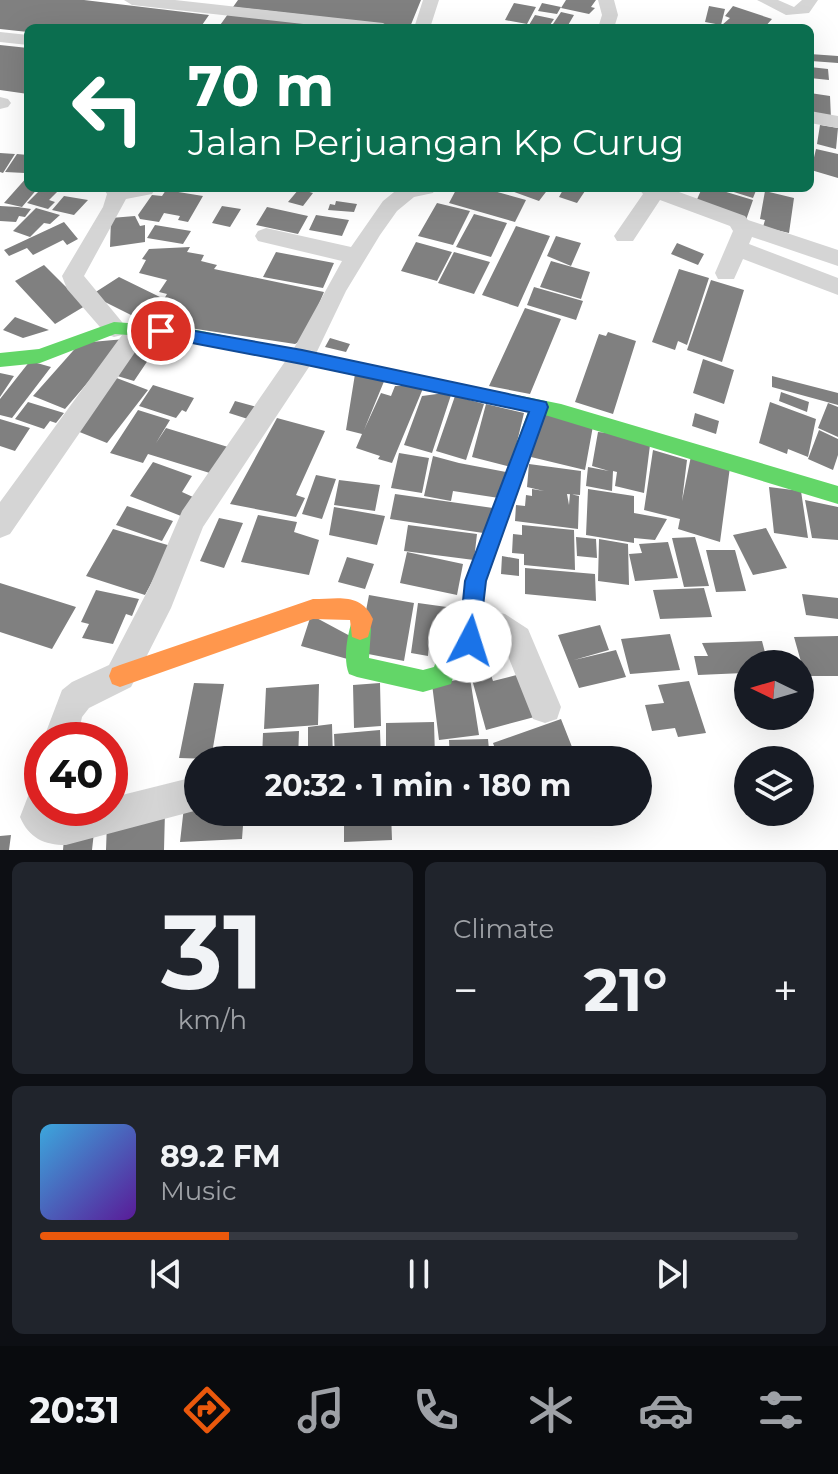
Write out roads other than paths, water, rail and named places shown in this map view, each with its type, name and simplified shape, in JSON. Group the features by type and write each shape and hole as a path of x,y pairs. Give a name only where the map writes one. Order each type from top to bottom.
{"street":[{"path":"132,0 226,5 356,24"},
{"path":"423,24 431,0"},
{"path":"606,0 610,15 607,24"},
{"path":"765,0 796,12 803,10 810,0"},
{"path":"214,24 226,5"},
{"path":"0,37 24,40"},
{"path":"814,118 838,122"},
{"path":"115,192 113,207 73,276 75,283 127,328"},
{"path":"67,722 76,698 112,684 120,676 160,598 192,520 302,357 356,256 390,206 407,192"},
{"path":"625,236 650,192"},
{"path":"660,192 738,221 743,226 838,258"},
{"path":"726,273 744,231 743,226"},
{"path":"266,236 356,256"},
{"path":"737,248 838,287"},
{"path":"0,525 127,328"},
{"path":"0,360 40,356 127,328 182,333 539,407 622,428 838,495"},
{"path":"120,676 313,609 352,609 362,619 355,662 357,666 423,681 443,676 448,658 470,641 476,581 539,407"},
{"path":"473,622 505,629 517,640 545,707"},
{"path":"128,811 184,797"},
{"path":"49,826 70,826"}]}
